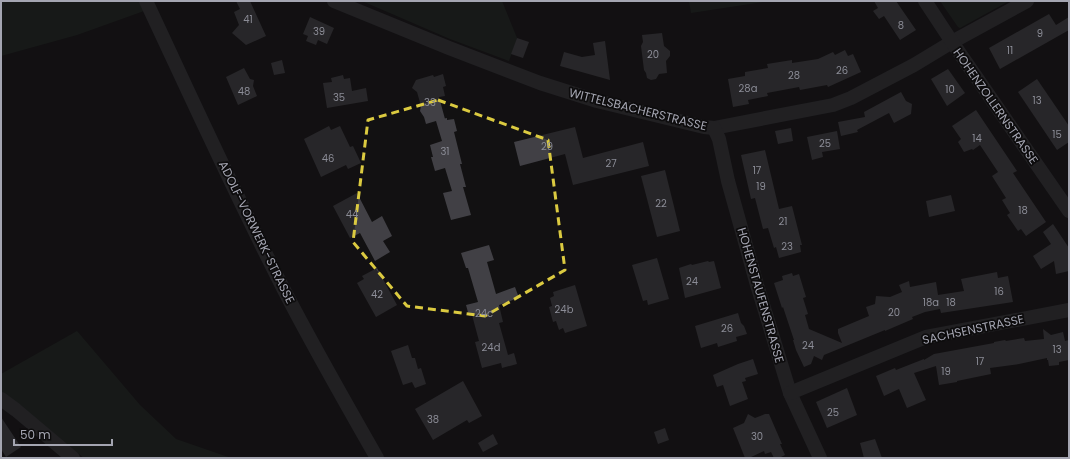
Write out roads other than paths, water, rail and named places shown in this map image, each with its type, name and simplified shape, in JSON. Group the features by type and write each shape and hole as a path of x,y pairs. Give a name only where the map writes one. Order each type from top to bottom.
{"street":[{"name":"ADOLF-VORWERK-STRASSE","path":"146,1 283,287 319,356 377,458"},
{"name":"WITTELSBACHERSTRASSE","path":"334,1 534,81 597,101 704,127 714,128 833,106 914,65 952,42 1027,1"},
{"name":"HOHENZOLLERNSTRASSE","path":"925,1 1069,211"},
{"name":"HOHENSTAUFENSTRASSE","path":"714,128 719,139 728,181 757,285 790,393 820,458"},
{"name":"SACHSENSTRASSE","path":"790,393 926,337 1069,310"},
{"path":"1,399 73,458"}]}
